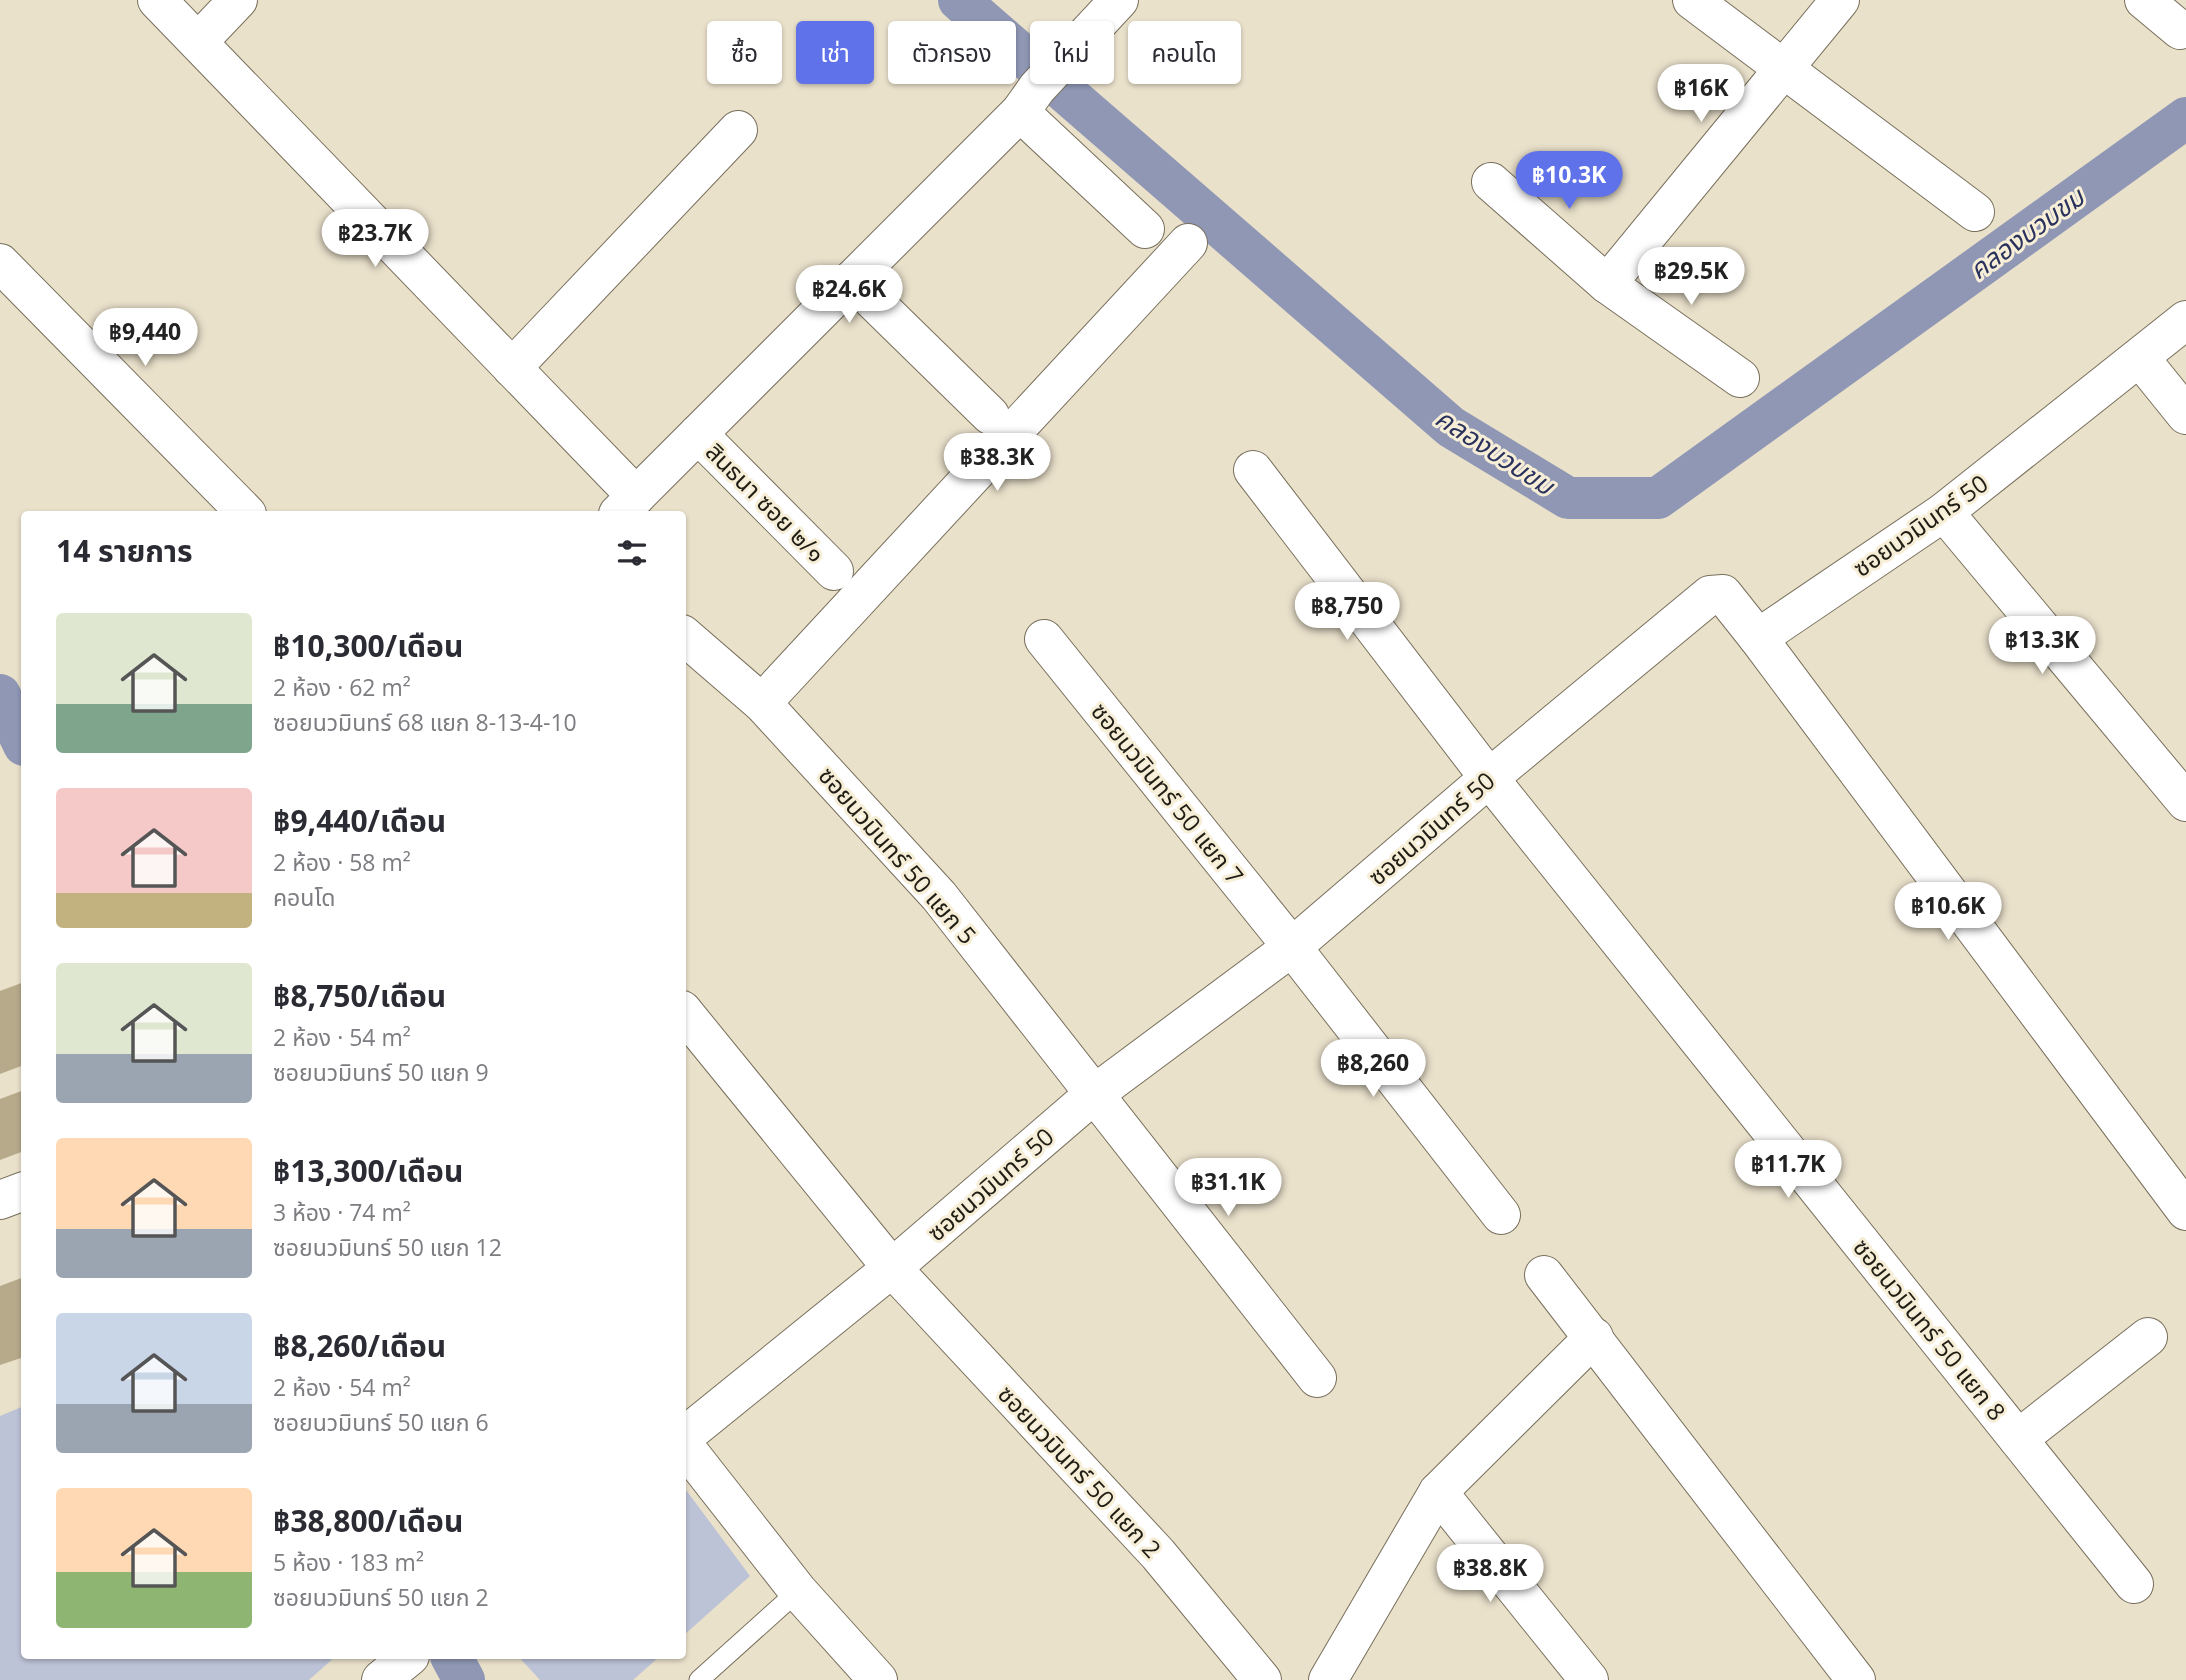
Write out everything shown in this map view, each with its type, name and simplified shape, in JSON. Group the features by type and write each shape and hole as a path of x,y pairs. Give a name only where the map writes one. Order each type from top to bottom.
{"street":[{"path":"157,0 512,368 627,505 1028,100 1116,4"},
{"path":"198,42 238,0"},
{"path":"1692,0 1975,212"},
{"path":"1607,284 1840,0"},
{"path":"2144,0 2180,30"},
{"path":"1028,100 1145,229"},
{"path":"512,368 738,130"},
{"path":"1491,182 1607,284 1740,378"},
{"path":"762,703 1188,243"},
{"path":"0,263 244,511"},
{"path":"852,280 990,415"},
{"name":"ซอยนวมินทร์ 50","path":"686,1438 892,1268 1093,1095 1292,947 1489,778 1710,595 1723,594 1758,638 1944,512 2186,320"},
{"path":"2140,358 2186,415"},
{"name":"สินธนา ซอย ๒/๑","path":"698,434 834,570"},
{"name":"ซอยนวมินทร์ 50 แยก 8","path":"1253,470 1489,778 2134,1584"},
{"path":"1944,512 2186,802"},
{"name":"ซอยนวมินทร์ 50 แยก 5","path":"686,637 762,703 939,896 1317,1378"},
{"path":"1758,638 2186,1211"},
{"name":"ซอยนวมินทร์ 50 แยก 7","path":"1044,639 1292,947 1501,1215"},
{"name":"ซอยนวมินทร์ 50 แยก 2","path":"686,1015 892,1268 1158,1554 1262,1680"},
{"path":"0,1200 21,1192"},
{"path":"1544,1275 1856,1680"},
{"path":"1328,1680 1438,1492 1594,1337"},
{"path":"2018,1439 2148,1337"},
{"path":"686,1446 798,1591 878,1680"},
{"path":"1438,1492 1589,1680"}],"lane":[{"path":"699,1680 798,1591"}],"shaded area":[{"path":"21,1407 21,1659 333,1659 309,1680 0,1680 0,1416"},
{"path":"686,1490 750,1576 686,1633"},
{"path":"521,1659 657,1659 633,1680 540,1680"}],"building":[{"path":"21,983 21,1066 0,1074 0,991"},
{"path":"21,1091 21,1152 0,1160 0,1099"},
{"path":"21,1278 21,1358 0,1365 0,1286"}],"waterway":[{"name":"คลองบวบขม","path":"959,0 1451,427 1568,498 1658,498 2186,118"},
{"path":"0,695 21,739"},
{"path":"453,1659 464,1680"}]}
